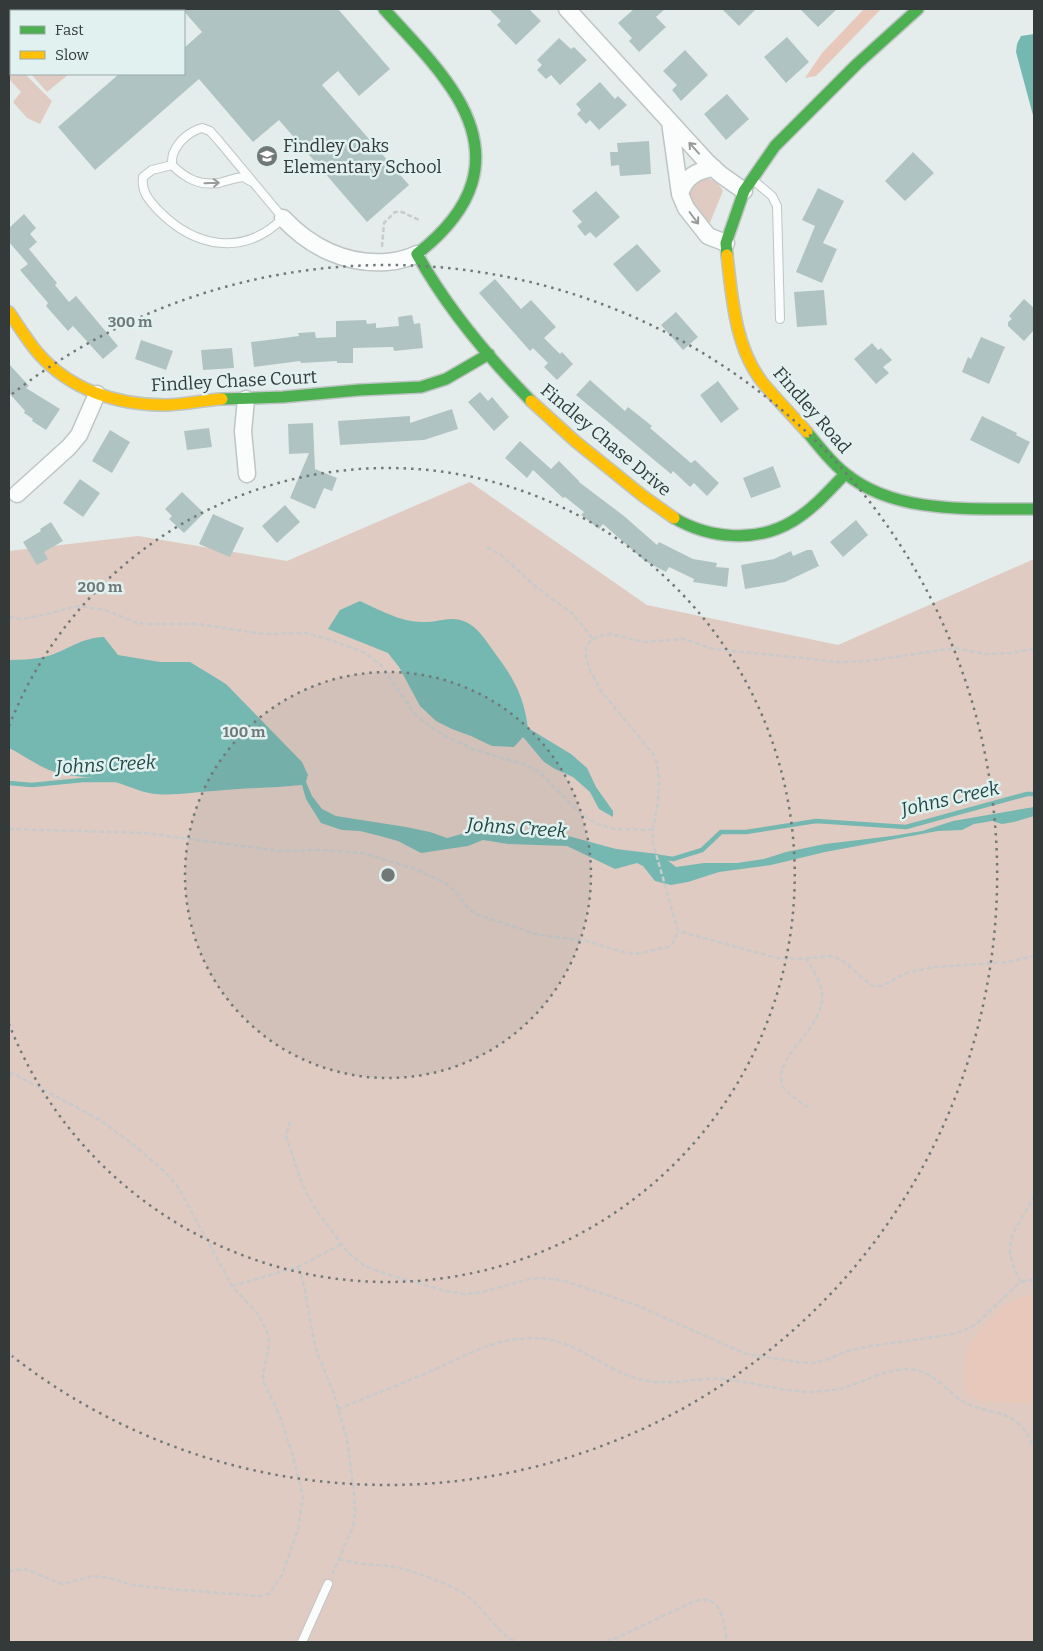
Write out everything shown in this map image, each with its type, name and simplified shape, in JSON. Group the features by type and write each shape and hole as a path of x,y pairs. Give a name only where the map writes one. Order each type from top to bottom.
{"street":[{"path":"283,218 296,232 311,243 334,254 352,260 382,262 400,260 417,254 432,244 449,227 465,206 476,176 476,148 468,117 457,97 436,68 384,9"},
{"path":"567,9 714,168 748,185"},
{"name":"Findley Road","path":"918,9 857,64 796,124 775,146 748,185 726,243 733,311 745,351 762,382 845,474 870,490 902,501 944,507 1034,509"},
{"path":"670,122 680,194 686,208 708,236 726,243"},
{"path":"680,194 683,183 694,174 704,169 714,168"},
{"name":"Findley Chase Drive","path":"417,254 428,277 444,299 520,390 552,421 634,489 692,528 710,532 753,535 777,529 800,518 816,505 845,474"},
{"name":"Findley Chase Court","path":"12,323 38,353 62,375 79,386 97,394 124,402 166,405 219,399 246,399 420,387 446,379 489,354"},
{"path":"17,494 70,448 79,435 97,394"},
{"path":"246,399 243,431 248,474"}],"lane":[{"path":"202,128 210,131 283,218 268,232 247,241 211,243 174,226 146,197 142,184 143,177 152,170 172,165 174,152 192,130 202,128"},
{"path":"172,165 192,181 206,184 221,183 243,177 256,184"},
{"path":"748,185 772,196 777,206 780,319"},
{"path":"302,1642 328,1584"}],"path":[{"path":"382,262 384,223 389,216 395,212 402,212 421,221"},
{"path":"486,548 501,555 536,588 573,614 593,639"},
{"path":"9,617 22,619 78,606 104,610 137,623 198,624 264,634 306,632 331,640 365,653 382,665 414,713 446,736 475,750 522,764 538,772 579,812 597,824 615,829 653,830"},
{"path":"9,829 146,833 279,851 320,850 363,853 412,868 444,882 456,892 466,906 475,914 538,935 587,941 636,954 668,947 673,943 678,931 653,843 653,830 658,801 659,780 657,763 649,748 601,691 590,670 586,659 586,647 593,639 610,634 644,642 684,639 713,649 839,662 867,661 956,648 986,654 1011,653 1034,649"},
{"path":"678,931 777,958 796,959 832,956 842,960 874,986 882,986 906,972 934,967 1008,962 1034,956"},
{"path":"806,958 820,986 822,1000 816,1017 806,1034 784,1063 780,1078 784,1088 808,1107"},
{"path":"9,1073 100,1120 164,1170 178,1187 232,1286 256,1312 268,1334 269,1344 263,1375 264,1383 280,1416 303,1496 298,1529 282,1575 269,1594 259,1596 170,1589 134,1585 94,1576 62,1584 25,1570 9,1571"},
{"path":"290,1121 286,1136 303,1186 316,1208 348,1252 366,1266 386,1274 465,1294 483,1292 526,1280 541,1278 562,1280 636,1305 746,1354 813,1363 847,1351 963,1331 976,1324 1021,1282 1034,1280"},
{"path":"1021,1282 1014,1269 1010,1253 1011,1240 1034,1196"},
{"path":"232,1286 298,1267 342,1244"},
{"path":"298,1267 304,1284 315,1348 334,1394 347,1439 354,1492 355,1513 353,1527 328,1584"},
{"path":"338,1409 480,1349 506,1341 536,1338 552,1340 622,1374 656,1382 678,1382 703,1378 724,1379 773,1388 813,1392 842,1388 891,1370 916,1370 930,1375 964,1403 1002,1414 1018,1423 1026,1432 1034,1448"},
{"path":"339,1559 354,1564 398,1567 462,1593 475,1602 491,1622 516,1642"},
{"path":"599,1642 614,1639 695,1601 709,1600 716,1604 720,1613 727,1642"}],"shaded area":[{"path":"9,9 76,10 10,10 9,50"},
{"path":"864,9 881,9 816,76 805,78 822,53"},
{"path":"9,55 10,75 26,75 52,101 40,124 27,118 13,102 21,92 9,79"},
{"path":"32,75 68,75 47,92"},
{"path":"700,177 713,181 723,191 709,225 685,204 690,183"},
{"path":"470,482 647,605 838,645 1034,559 1034,1642 9,1642 9,551 138,536 287,561"},
{"path":"1034,1294 1034,1403 980,1402 967,1393 965,1382 966,1358 971,1343 1001,1309 1015,1300"}],"water":[{"path":"1034,34 1034,119 1016,52 1021,36"},
{"path":"360,601 391,615 416,622 456,619 474,627 487,641 516,686 526,715 528,728 571,754 587,768 596,787 613,811 613,817 599,809 590,792 573,777 544,762 523,737 514,747 492,746 436,721 420,706 399,667 388,653 328,629 340,610"},
{"path":"104,637 118,655 160,662 190,662 226,684 302,762 308,775 306,782 312,796 322,809 336,816 406,827 447,838 469,832 479,832 489,829 495,824 502,824 513,827 528,836 544,831 616,849 658,854 676,867 704,863 737,863 764,859 786,852 825,844 922,831 953,821 1034,807 1034,816 1002,824 992,821 974,824 962,830 938,831 825,852 771,865 719,872 688,882 671,885 655,881 643,866 637,863 615,869 567,846 508,844 483,840 468,846 421,853 398,841 360,831 342,830 321,823 306,799 302,785 182,794 157,794 143,792 112,781 49,770 9,748 9,660 48,656 88,639"}],"building":[{"path":"338,9 390,69 359,96 338,71 322,85 409,185 367,222 279,120 253,142 199,79 95,170 58,127 118,75 185,75 185,47 202,32 185,10 183,10"},
{"path":"489,9 529,9 541,21 516,45 497,25 501,21"},
{"path":"634,9 665,9 656,17 666,27 639,52 629,41 632,38 618,23"},
{"path":"722,9 756,9 739,26"},
{"path":"800,9 837,9 818,27"},
{"path":"787,37 809,62 786,83 764,57"},
{"path":"559,38 571,49 574,47 587,60 560,85 551,75 546,79 537,70 542,65 537,60"},
{"path":"685,50 708,75 681,101 672,90 677,85 663,71"},
{"path":"600,82 615,99 618,96 627,105 599,130 590,120 586,124 577,114 581,110 576,104"},
{"path":"727,94 749,119 726,140 704,114"},
{"path":"649,141 651,174 620,176 619,165 611,166 610,152 618,152 617,143"},
{"path":"913,152 934,173 905,201 885,181"},
{"path":"818,188 844,201 823,243 837,249 822,283 796,272 815,226 802,220"},
{"path":"596,191 620,217 596,238 590,232 585,236 577,226 582,222 572,211"},
{"path":"24,214 36,228 30,234 37,242 29,249 57,283 55,285 69,302 76,296 118,346 103,359 73,326 68,331 46,306 48,303 20,270 28,264 9,242 9,228"},
{"path":"637,244 661,271 637,292 613,264"},
{"path":"495,279 521,309 531,300 556,327 544,338 560,354 562,352 573,364 557,380 544,367 548,363 533,348 530,351 479,293"},
{"path":"824,290 827,325 797,327 794,292"},
{"path":"1024,299 1034,308 1034,330 1024,341 1008,326 1008,322 1012,319 1009,316"},
{"path":"676,312 698,337 683,350 661,325"},
{"path":"412,315 414,324 420,323 423,348 394,351 393,347 353,348 353,363 337,363 337,361 301,363 300,361 254,367 251,342 299,336 298,333 315,332 316,338 336,337 336,321 366,320 367,324 376,323 376,328 399,326 398,317"},
{"path":"981,337 1005,347 989,384 962,372 968,357 971,359"},
{"path":"141,340 173,351 166,370 135,359"},
{"path":"872,343 878,350 881,348 892,360 883,367 889,373 876,384 854,359"},
{"path":"232,348 234,368 203,370 201,350"},
{"path":"9,364 29,386 26,388 60,409 46,430 24,413 25,411 9,393"},
{"path":"590,380 625,411 628,407 652,426 650,428 691,463 695,460 719,483 707,496 694,483 690,487 673,471 671,474 576,395"},
{"path":"718,381 739,409 721,423 700,395"},
{"path":"480,392 488,401 492,397 509,417 494,431 468,402"},
{"path":"452,409 458,429 424,440 340,445 338,421 410,416 410,423"},
{"path":"982,416 1017,433 1016,435 1030,442 1019,464 970,440"},
{"path":"313,423 315,469 337,478 332,491 324,488 315,509 290,498 309,453 289,454 288,424"},
{"path":"209,428 212,447 187,450 184,431"},
{"path":"110,430 130,442 112,473 92,461"},
{"path":"520,441 551,469 559,461 579,482 624,516 657,545 659,542 693,559 717,563 716,567 729,568 727,587 693,582 694,579 669,567 666,572 645,561 603,524 599,529 581,515 584,512 565,497 563,498 533,470 527,478 505,458"},
{"path":"773,466 781,487 751,498 743,478"},
{"path":"80,479 100,493 83,517 63,503"},
{"path":"182,492 204,513 184,533 169,519 172,516 165,509"},
{"path":"285,505 300,522 277,543 262,526"},
{"path":"213,514 244,528 230,557 199,544"},
{"path":"856,520 868,535 843,557 830,542"},
{"path":"51,522 63,541 44,552 48,559 37,565 23,542 41,531 40,529"},
{"path":"807,550 812,550 819,566 785,582 745,589 741,565 774,559 791,551 793,556"}],"waterway":[{"name":"Johns Creek","path":"9,783 32,785 83,780 117,780"},
{"name":"Johns Creek","path":"660,857 673,859 702,850 721,832 746,832 816,821 906,827 1027,794 1034,794"}],"traffic: fast":[{"path":"384,9 441,73 457,97 468,120 475,142 476,163 472,183 464,202 452,220 436,238 417,254 455,313 499,367 531,401"},
{"path":"727,255 726,243 744,191 775,146 857,64 918,9"},
{"path":"222,399 283,397 421,387 446,379 489,354"},
{"path":"807,432 830,460 841,470 866,487 888,497 936,506 1034,509"},
{"path":"674,518 688,525 718,534 734,536 764,533 793,521 807,511 845,474"}],"traffic: slow":[{"path":"727,255 736,322 746,354 763,383 807,432"},
{"path":"9,312 26,338 51,366 65,377 95,393 129,402 147,404 172,405 222,399"},
{"path":"531,401 575,441 643,496 674,518"}],"place":[{"name":"Findley Oaks Elementary School","path":"267,156"}]}
